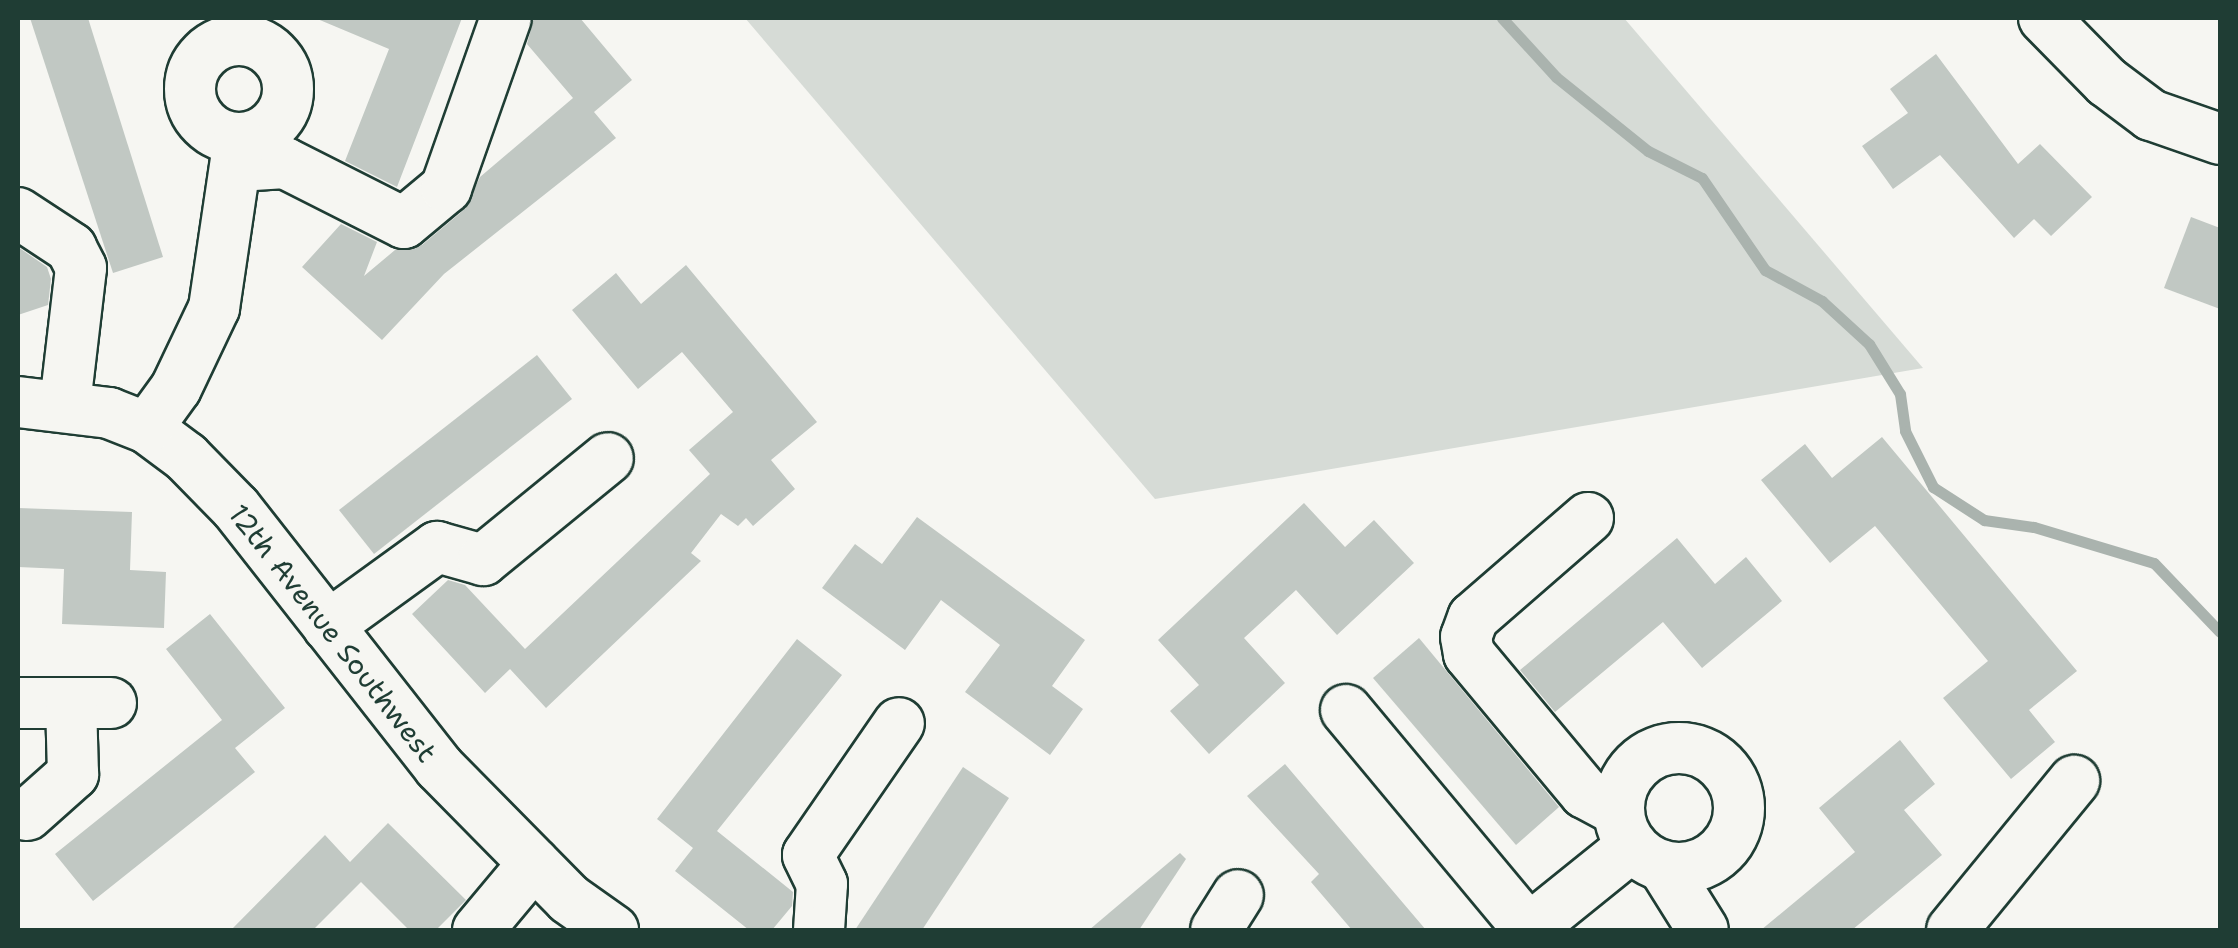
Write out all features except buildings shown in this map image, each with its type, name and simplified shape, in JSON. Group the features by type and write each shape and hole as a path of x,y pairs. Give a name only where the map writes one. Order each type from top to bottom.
{"street":[{"path":"240,29 208,51 190,80 196,114 238,152 285,163 404,223 446,188 506,18"},
{"path":"2044,18 2106,82 2151,115 2220,139"},
{"path":"147,428 176,388 214,308 238,152"},
{"path":"18,213 71,248 81,268 41,404"},
{"name":"12th Avenue Southwest","path":"41,404 147,428 236,508 438,767 534,863 613,930"},
{"path":"328,626 421,554 450,548 483,560 608,458"},
{"path":"1588,518 1473,618 1466,637 1469,654 1585,794 1638,841 1703,930"},
{"path":"18,703 91,703 73,774 28,814"},
{"path":"1346,710 1529,930 1638,841"},
{"path":"819,930 822,884 808,855 898,723"},
{"path":"1952,930 2074,781"},
{"path":"478,930 534,863"}],"shaded area":[{"path":"745,18 1624,18 1923,368 1155,499"}],"waterway":[{"path":"1502,18 1556,77 1648,151 1702,178 1765,270 1822,301 1869,344 1900,394 1905,431 1933,487 1984,520 2034,527 2154,563 2220,632"}]}
